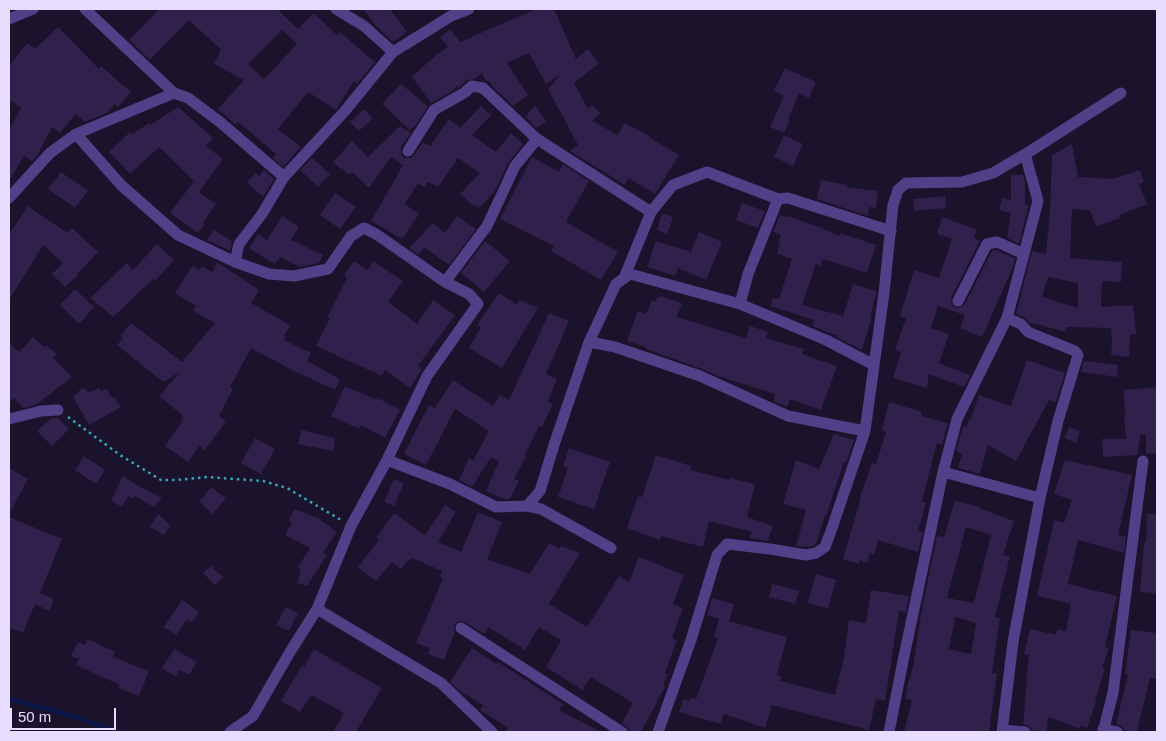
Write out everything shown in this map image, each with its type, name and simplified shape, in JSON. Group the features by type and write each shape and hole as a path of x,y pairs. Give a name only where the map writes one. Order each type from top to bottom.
{"street":[{"path":"9,19 32,9"},
{"path":"85,9 174,93 194,102 284,177"},
{"path":"336,9 364,26 393,52"},
{"path":"234,262 239,244 262,214 284,177 344,112 393,52 451,16 469,9"},
{"path":"408,151 434,110 464,93 472,86 483,88 537,138 651,212"},
{"path":"11,190 50,153 76,134 174,93"},
{"path":"658,732 691,640 717,555 727,544 806,555 824,547 864,431 874,365 893,204 898,190 906,184 962,182 993,173 1121,93"},
{"path":"76,134 121,185 178,235 234,262 269,274 294,276 328,269 351,236 364,228 376,234 445,282 469,294 478,304 427,376 387,460 351,526 317,609 253,716 230,732"},
{"path":"445,282 486,226 516,166 537,138"},
{"path":"889,732 902,661 943,472 957,420 1007,318 1038,201 1025,154"},
{"path":"624,278 651,212 673,185 707,172 778,199 788,198 891,231"},
{"path":"740,304 748,274 778,199"},
{"path":"958,301 987,244 997,242 1024,254"},
{"path":"527,506 540,491 589,342 616,284 630,274 740,304 826,340 874,365"},
{"path":"1007,318 1021,324 1028,332 1076,351 1078,355 1058,421 1040,498 1013,642 1002,731 1025,732"},
{"path":"589,342 615,347 700,376 788,416 864,431"},
{"path":"9,420 41,411 58,410"},
{"path":"387,460 450,484 496,507 527,506 541,509 611,548"},
{"path":"1117,732 1102,731 1113,692 1143,461"},
{"path":"943,472 1040,498"},
{"path":"317,609 441,683 492,732"},
{"path":"461,628 622,732"}],"path":[{"path":"58,410 120,455 161,480 207,477 263,481 287,488 351,526"}],"building":[{"path":"159,9 277,9 298,29 314,13 337,35 340,32 375,62 357,84 354,81 336,110 308,92 278,129 301,147 283,167 273,158 276,154 238,122 236,125 218,109 244,80 214,64 221,50 189,20 150,60 129,40","holes":["282,30 297,44 264,79 248,64"]},
{"path":"363,9 390,9 407,32 393,42 376,26"},
{"path":"536,9 554,9 576,59 588,49 599,63 574,83 588,109 593,105 600,113 592,121 618,135 624,123 650,136 679,155 655,194 628,178 625,185 570,151 578,145 548,89 561,74 546,84 529,53 507,63 528,95 513,106 489,81 486,81 482,73 474,79 467,80 458,88 457,86 451,92 431,103 412,77 437,54 448,47 440,37 450,29 460,42"},
{"path":"58,27 99,69 101,66 131,92 118,107 115,104 107,113 85,122 76,114 60,133 52,127 36,158 32,161 24,156 9,181 9,130 21,108 9,99 9,66 27,43 35,49"},
{"path":"785,68 816,82 809,98 799,94 784,133 770,127 784,96 774,91"},
{"path":"401,84 428,106 416,125 410,130 382,104"},
{"path":"535,105 546,122 536,128 526,116"},
{"path":"481,106 491,115 472,135 496,152 511,133 523,144 508,163 495,191 479,208 471,204 460,194 480,173 458,158 438,187 428,182 424,187 418,183 405,204 419,214 402,239 371,221 403,165 391,157 369,188 352,172 349,175 333,162 352,141 368,157 400,126 411,133 401,147 401,154 404,158 411,158 423,142 430,146 449,119 460,128"},
{"path":"178,107 213,138 206,146 223,159 199,192 216,204 198,233 170,213 194,181 159,147 130,174 109,152 130,132 132,134 149,123 150,125"},
{"path":"364,109 373,118 359,131 350,122"},
{"path":"784,135 803,144 793,166 774,157"},
{"path":"1072,144 1078,177 1113,179 1140,170 1144,182 1139,184 1147,204 1119,215 1120,218 1096,227 1090,210 1072,209 1070,258 1122,262 1121,282 1102,281 1101,307 1133,305 1136,334 1130,335 1129,357 1111,355 1111,328 1067,327 1065,332 1030,323 1024,317 1016,314 1032,251 1046,254 1052,155","holes":["1048,277 1078,283 1078,308 1042,297"]},
{"path":"532,157 559,172 563,164 589,181 566,222 618,252 601,280 551,251 554,246 500,219"},
{"path":"312,158 330,174 318,187 300,170"},
{"path":"264,170 274,179 263,197 247,182 256,173 259,176"},
{"path":"61,172 88,191 75,208 48,189"},
{"path":"1011,175 1023,175 1025,182 1025,204 1029,205 1019,244 1007,238 1011,213 999,210 1002,198 1011,200"},
{"path":"821,180 847,185 846,187 878,191 876,208 869,207 868,216 817,199"},
{"path":"335,193 356,207 340,229 320,215"},
{"path":"945,196 946,208 914,211 913,199"},
{"path":"742,203 765,211 758,228 736,220"},
{"path":"28,206 67,233 72,228 98,252 65,287 52,274 63,263 43,245 9,300 9,234"},
{"path":"662,214 673,217 667,234 657,230"},
{"path":"780,215 817,226 839,236 840,233 876,245 867,273 823,259 820,266 816,264 802,305 843,316 853,284 877,291 870,317 872,317 862,350 836,337 837,335 812,326 814,320 770,306 773,298 779,299 792,259 777,254 781,235 773,232"},
{"path":"282,216 299,227 291,240 323,255 319,263 300,267 280,257 275,264 249,248 258,234 267,240"},
{"path":"457,216 476,229 449,265 424,247 419,255 409,248 433,223 445,233"},
{"path":"942,217 977,230 974,238 980,241 951,298 954,307 959,308 965,304 992,251 996,250 1015,258 1013,267 982,337 960,328 965,315 938,306 931,328 949,334 939,363 970,375 964,387 929,374 927,388 893,378 901,352 895,350 906,318 900,316 914,270 939,278 952,239 937,234"},
{"path":"214,230 232,241 230,251 207,240"},
{"path":"699,232 722,242 706,280 678,268 675,276 647,267 656,241 691,252"},
{"path":"485,241 510,261 484,292 461,273"},
{"path":"157,244 174,260 155,281 153,279 113,317 90,298 127,263 133,270"},
{"path":"354,261 368,270 373,261 403,281 388,302 417,324 433,300 455,315 418,366 422,369 410,388 385,370 382,376 316,346 330,318 327,317 347,278 344,275"},
{"path":"217,262 259,290 251,303 290,325 284,340 311,353 307,361 340,379 335,390 251,348 230,387 233,389 219,416 226,421 205,450 199,446 188,462 165,446 183,420 181,419 183,416 159,396 180,372 163,382 117,345 123,338 120,336 131,323 182,362 215,323 193,311 196,306 175,293 192,266 199,270 202,266 212,272"},
{"path":"75,289 94,307 79,324 60,305"},
{"path":"499,293 517,305 519,300 538,308 502,368 469,348 481,327 477,325"},
{"path":"660,296 682,303 677,317 746,338 750,326 768,332 766,338 804,349 802,354 837,366 821,410 790,399 787,407 773,401 775,394 718,376 627,341 638,311 646,314 652,300 655,302 657,297 659,298"},
{"path":"549,313 569,321 546,374 557,379 548,402 553,404 542,427 539,426 514,479 519,481 510,499 504,499 486,491 499,461 491,457 472,487 459,480 469,458 473,461 489,431 455,409 426,465 404,454 429,405 435,408 453,380 493,406 500,395 509,400"},
{"path":"33,337 44,347 46,345 57,354 53,358 72,377 36,405 23,408 14,398 9,403 9,343 19,352"},
{"path":"1027,360 1065,373 1056,402 1049,400 1016,461 988,445 980,474 958,468 962,454 956,451 963,426 966,427 971,418 979,395 1011,406"},
{"path":"1084,361 1118,365 1117,377 1081,372"},
{"path":"345,386 377,400 378,398 400,410 385,438 361,425 359,429 331,416"},
{"path":"83,387 89,393 99,388 101,391 106,388 121,407 89,425 73,397"},
{"path":"1157,387 1157,453 1146,454 1146,435 1141,434 1137,455 1103,457 1102,439 1126,439 1123,390"},
{"path":"889,402 922,412 921,416 948,423 942,445 937,443 922,502 926,503 918,531 923,532 918,552 878,540 874,555 870,553 867,563 860,560 859,564 843,559 860,497 872,463 876,464 886,432 882,430"},
{"path":"51,418 58,418 69,429 52,446 37,431"},
{"path":"1069,427 1080,431 1076,443 1064,438"},
{"path":"301,430 335,438 333,451 298,444"},
{"path":"834,434 854,440 846,463 844,462 816,544 806,547 796,546 806,510 783,504 796,460 819,469"},
{"path":"255,438 275,449 261,474 241,463"},
{"path":"569,448 610,462 594,509 558,497 568,468 563,466"},
{"path":"656,455 691,466 690,470 755,484 747,517 773,526 768,541 749,538 752,532 709,521 703,547 661,536 660,540 627,528 638,496 642,497"},
{"path":"84,456 105,470 96,484 75,470"},
{"path":"1065,460 1132,475 1118,535 1126,537 1124,553 1078,540 1068,584 1117,596 1105,647 1109,648 1102,668 1105,669 1096,702 1087,728 1081,725 1080,729 1048,717 1047,732 1032,730 1029,726 1023,724 1029,655 1024,654 1030,629 1056,635 1058,629 1066,631 1071,604 1037,596 1054,520 1064,523 1072,500 1054,494"},
{"path":"9,468 28,479 9,514"},
{"path":"123,476 162,498 154,507 135,496 134,499 128,496 122,507 111,501"},
{"path":"394,479 404,483 394,506 384,502"},
{"path":"211,487 226,498 213,514 199,502"},
{"path":"955,500 982,508 1014,521 1003,555 1010,556 995,617 1000,618 992,673 997,674 989,732 904,732 912,700 905,699 913,667 921,614 937,536 944,537","holes":["966,527 991,535 974,603 947,598","955,617 976,623 971,654 949,649"]},
{"path":"445,505 456,512 438,542 461,552 478,512 502,522 487,559 530,574 549,543 559,549 561,546 580,553 549,604 587,627 619,576 629,582 639,557 684,575 673,604 683,608 672,638 677,640 665,673 668,674 663,685 665,687 641,732 629,732 628,728 622,723 633,703 591,677 582,690 546,667 561,640 539,627 525,650 488,627 485,634 462,621 454,624 455,632 444,660 428,654 430,648 416,643 443,578 440,577 442,571 412,558 401,569 392,562 376,581 358,567 379,540 376,538 394,513 425,535"},
{"path":"294,509 318,518 337,532 323,552 327,555 307,586 297,583 301,570 298,567 310,548 285,535 292,522 289,521"},
{"path":"158,514 170,525 164,535 150,527"},
{"path":"1147,514 1157,514 1157,593 1140,592 1144,543 1146,543"},
{"path":"9,517 62,539 40,593 54,599 49,611 35,604 23,633 9,628"},
{"path":"211,566 223,577 215,585 203,573"},
{"path":"816,574 836,580 828,608 808,603"},
{"path":"772,584 799,591 795,604 769,597"},
{"path":"871,590 909,596 906,612 899,611 885,701 876,699 869,730 772,705 765,728 724,714 721,724 679,712 683,699 690,701 691,698 696,699 718,638 714,637 720,619 707,615 712,598 734,604 729,621 787,637 777,675 782,677 780,681 835,695 844,657 849,620 866,623"},
{"path":"182,600 199,612 192,622 187,619 176,635 164,627"},
{"path":"286,607 298,613 289,631 276,625"},
{"path":"1131,630 1157,633 1157,679 1150,678 1137,732 1124,730 1122,726 1116,724 1128,675 1125,674"},
{"path":"88,639 115,652 113,657 149,671 139,696 118,688 120,685 76,665 79,659 71,656 78,642 85,645"},
{"path":"472,648 497,664 498,662 563,704 559,710 601,732 505,732 508,728 480,710 483,705 460,691 450,682"},
{"path":"174,649 197,662 189,675 180,670 176,677 162,668"},
{"path":"314,649 382,688 356,732 333,732 344,713 311,695 300,712 281,701 302,665 304,667"}],"waterway":[{"path":"9,699 73,716 117,732"}]}
